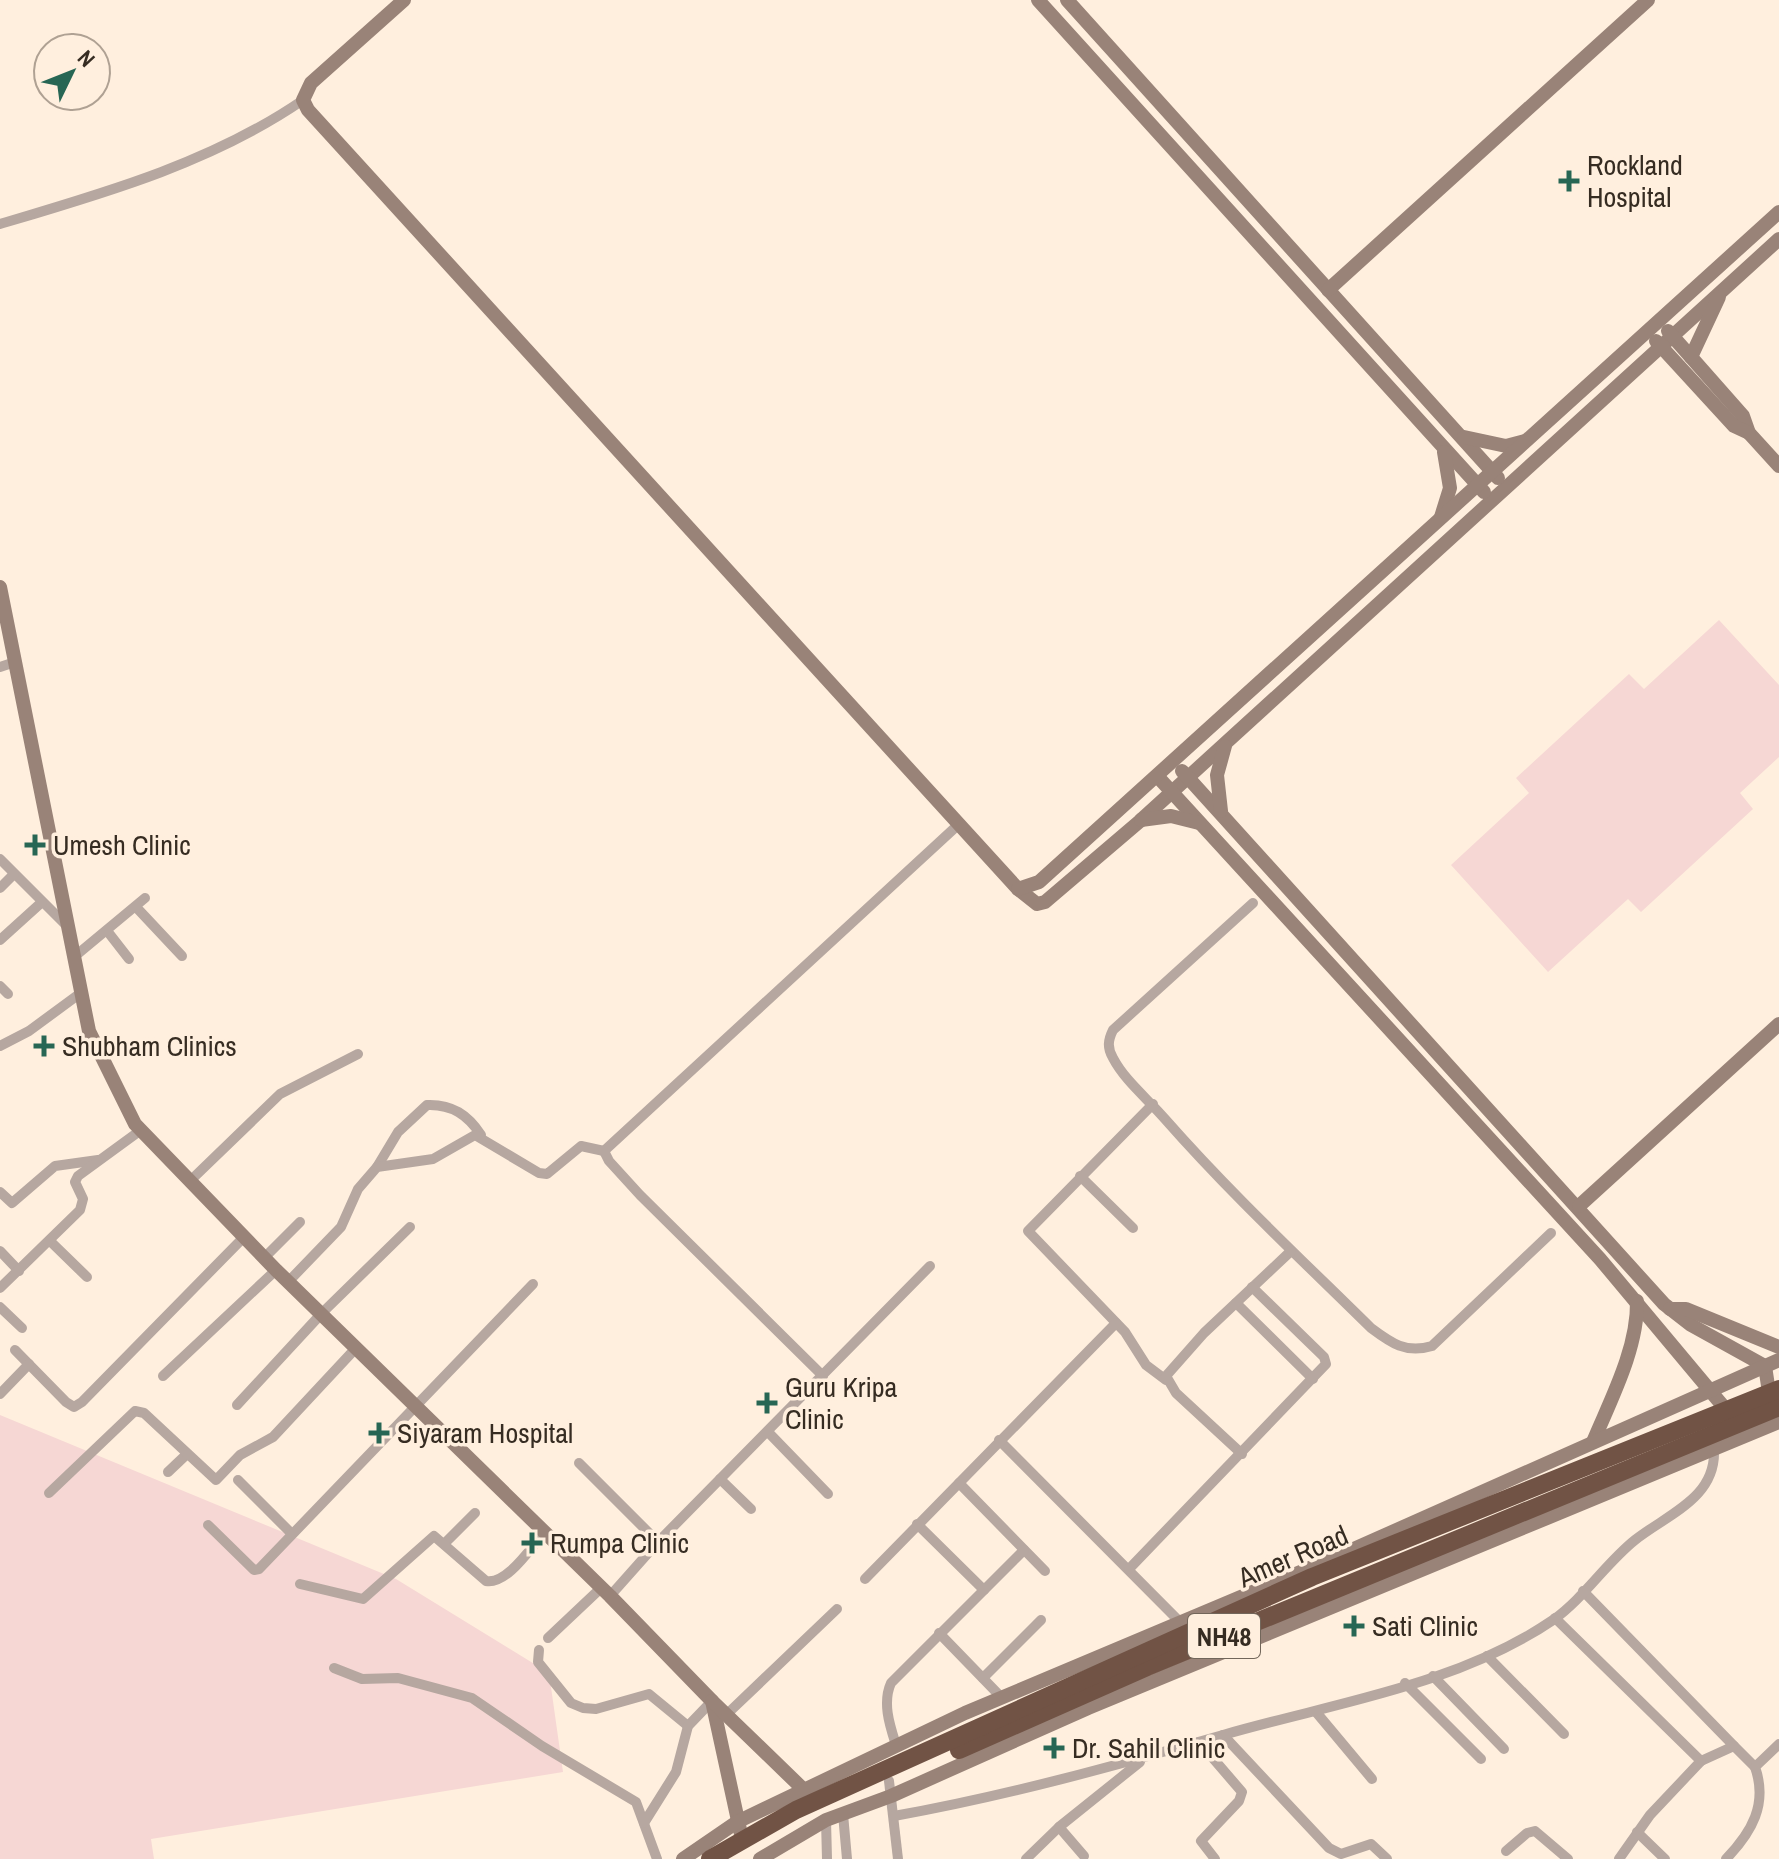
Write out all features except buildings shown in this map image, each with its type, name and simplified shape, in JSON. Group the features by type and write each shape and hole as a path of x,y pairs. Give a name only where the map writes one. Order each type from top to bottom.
{"highway":[{"name":"Amer Road","path":"733,1859 801,1820 890,1788 1218,1646 1718,1423 1779,1389"},
{"name":"Amer Road","path":"710,1859 739,1830 806,1797 1312,1577 1718,1423 1778,1418"},
{"path":"1312,1577 1329,1560"},
{"path":"1352,1585 1395,1581"}],"street":[{"path":"0,224 96,195 230,145 303,100 317,77 404,0"},
{"path":"1038,0 1492,501"},
{"path":"1067,0 1507,487"},
{"path":"1328,290 1648,0"},
{"path":"303,100 323,127 1032,903 1045,902 1140,821 1779,239"},
{"path":"1018,889 1039,882 1158,777 1779,212"},
{"path":"1691,357 1723,290"},
{"path":"1659,321 1743,416 1749,433"},
{"path":"1647,332 1734,426 1749,433 1779,466"},
{"path":"1460,435 1481,443 1506,446 1532,437"},
{"path":"1439,521 1447,507 1450,488 1442,447"},
{"path":"0,587 89,1031 110,1079 141,1130 264,1258 606,1592 806,1797 896,1745 1329,1560 1772,1363"},
{"path":"0,667 15,662"},
{"path":"1222,814 1216,793 1218,764 1227,742"},
{"path":"1173,762 1670,1309 1691,1325 1772,1363"},
{"path":"1158,777 1637,1301 1749,1437"},
{"path":"1140,821 1171,816 1190,818 1203,825"},
{"path":"604,1151 959,824"},
{"path":"0,859 67,926"},
{"path":"1260,887 1275,873"},
{"path":"0,888 14,874"},
{"path":"74,957 108,932 145,898"},
{"path":"0,940 42,902"},
{"path":"1253,903 1113,1030 1108,1041 1112,1057 1153,1104 1291,1251 1393,1345 1420,1350 1432,1346 1465,1318 1551,1233"},
{"path":"136,907 182,956"},
{"path":"108,932 129,959"},
{"path":"0,1046 29,1031 82,992"},
{"path":"1579,1206 1779,1024"},
{"path":"190,1181 280,1094 358,1054"},
{"path":"1153,1104 1080,1176 1029,1234 1132,1340 1146,1365 1166,1380 1242,1454"},
{"path":"288,1282 341,1227 358,1189 377,1167 398,1132 427,1105 440,1105 460,1112 481,1135 539,1173 553,1171 581,1146 604,1151"},
{"path":"0,1288 83,1205 76,1179 141,1130"},
{"path":"377,1167 433,1159 470,1137 481,1135"},
{"path":"604,1151 609,1161 640,1195 823,1376"},
{"path":"0,1192 12,1203 55,1166 100,1160"},
{"path":"1080,1176 1133,1228"},
{"path":"264,1258 300,1222"},
{"path":"237,1405 322,1313 410,1227"},
{"path":"15,1350 74,1407 244,1237"},
{"path":"50,1241 87,1277"},
{"path":"0,1251 19,1271"},
{"path":"1166,1380 1175,1363 1291,1251"},
{"path":"548,1638 606,1592 658,1542 930,1266"},
{"path":"163,1376 276,1270"},
{"path":"208,1525 256,1571 533,1284"},
{"path":"1129,1569 1326,1364 1324,1357 1252,1287"},
{"path":"1593,1442 1626,1358 1635,1328 1637,1301"},
{"path":"1236,1303 1313,1379"},
{"path":"0,1307 22,1328"},
{"path":"1670,1309 1686,1309 1779,1347"},
{"path":"865,1579 1116,1323"},
{"path":"49,1493 135,1411 144,1413 213,1479 220,1478 240,1455 273,1437 356,1348"},
{"path":"1218,1646 1395,1581 1749,1437 1778,1418 1772,1363"},
{"path":"2,1388 29,1364"},
{"path":"768,1432 828,1494"},
{"path":"999,1440 1181,1623"},
{"path":"894,1816 1017,1792 1142,1760 1223,1735 1316,1712 1487,1656 1555,1618 1628,1546 1691,1501 1713,1471 1714,1450"},
{"path":"168,1472 187,1454"},
{"path":"579,1463 658,1542"},
{"path":"720,1479 751,1509"},
{"path":"238,1480 291,1533"},
{"path":"959,1483 1045,1571"},
{"path":"445,1543 475,1513"},
{"path":"917,1524 984,1590"},
{"path":"300,1584 363,1599 429,1537 445,1543 492,1583 504,1576 544,1533"},
{"path":"896,1745 889,1723 887,1691 900,1672 1024,1550"},
{"path":"1583,1591 1755,1767 1762,1787 1759,1812 1746,1837 1726,1859"},
{"path":"726,1715 837,1609"},
{"path":"1555,1618 1701,1761"},
{"path":"983,1678 1041,1620"},
{"path":"939,1633 1002,1698"},
{"path":"539,1650 538,1662 571,1703 596,1709 649,1694 688,1726"},
{"path":"1487,1656 1564,1734"},
{"path":"334,1668 362,1679 398,1678 472,1698 542,1746 636,1802 657,1859"},
{"path":"1433,1676 1504,1749"},
{"path":"1405,1683 1481,1759"},
{"path":"644,1823 676,1772 688,1726 712,1701"},
{"path":"683,1859 739,1830 712,1701"},
{"path":"1316,1712 1372,1779"},
{"path":"1223,1735 1339,1856 1366,1843 1387,1859"},
{"path":"1199,1742 1242,1792 1239,1801 1201,1841 1215,1859"},
{"path":"1755,1767 1779,1744"},
{"path":"1619,1859 1637,1832 1701,1761 1734,1746"},
{"path":"1026,1859 1036,1846 1118,1783 1142,1760"},
{"path":"760,1859 784,1852 826,1820 890,1788 898,1859"},
{"path":"843,1814 847,1859"},
{"path":"826,1820 827,1859"},
{"path":"1059,1827 1084,1856"},
{"path":"1506,1851 1527,1833 1535,1831 1568,1859"},
{"path":"1637,1832 1665,1859"},
{"path":"1036,1846 1040,1859"}],"shaded area":[{"path":"1719,620 1779,685 1779,757 1740,793 1753,809 1641,912 1628,899 1548,972 1451,865 1529,793 1516,778 1629,674 1644,689"},
{"path":"0,1415 396,1579 549,1673 563,1772 151,1839 154,1859 0,1859"}],"place":[{"name":"Rockland Hospital","path":"1569,181"},
{"name":"Umesh Clinic","path":"35,845"},
{"name":"Shubham Clinics","path":"44,1046"},
{"name":"Guru Kripa Clinic","path":"767,1403"},
{"name":"Siyaram Hospital","path":"379,1433"},
{"name":"Rumpa Clinic","path":"532,1543"},
{"name":"Sati Clinic","path":"1354,1626"},
{"name":"Dr. Sahil Clinic","path":"1054,1748"}]}
